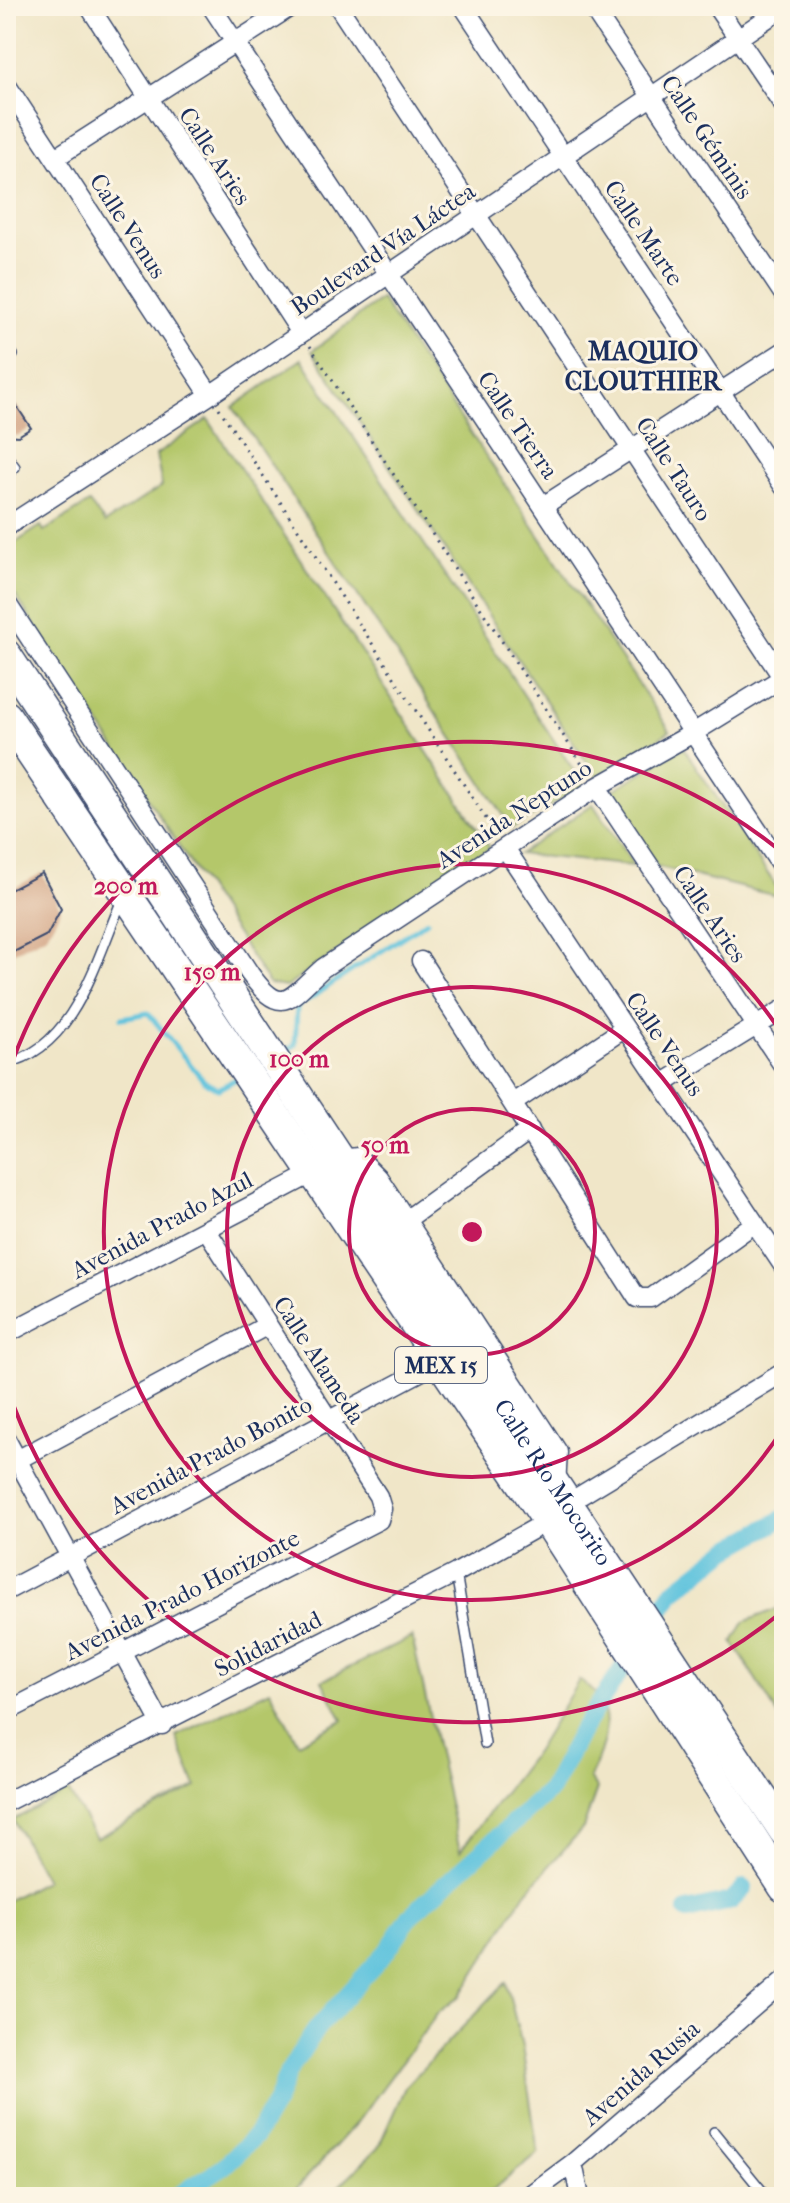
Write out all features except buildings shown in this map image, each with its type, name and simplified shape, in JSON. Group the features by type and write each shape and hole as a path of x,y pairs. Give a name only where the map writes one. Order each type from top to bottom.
{"main road":[{"name":"Calle Río Mocorito","path":"6,655 340,1159 557,1503 610,1620 784,1887"},
{"name":"Calle Río Mocorito","path":"6,716 439,1362 557,1503 637,1605 784,1831"}],"street":[{"name":"Calle Aries","path":"89,6 301,333"},
{"name":"Calle Tierra","path":"211,6 784,870"},
{"path":"55,158 292,6"},
{"name":"Calle Tauro","path":"338,6 784,678"},
{"name":"Calle Marte","path":"463,6 784,487"},
{"name":"Calle Géminis","path":"591,6 784,295"},
{"path":"716,6 784,106"},
{"name":"Boulevard Vía Láctea","path":"6,527 210,395 784,7"},
{"name":"Calle Venus","path":"6,84 210,395"},
{"path":"543,506 784,351"},
{"name":"Avenida Neptuno","path":"6,602 250,974 268,998 279,1001 288,999 323,968 597,787 784,678"},
{"name":"Calle Aries","path":"597,787 784,1067"},
{"name":"Calle Venus","path":"505,848 784,1267"},
{"path":"421,961 640,1299 651,1298 755,1223"},
{"path":"662,1084 784,1009"},
{"path":"513,1103 625,1028"},
{"path":"406,1220 530,1130"},
{"path":"340,1159 353,1156 362,1159 406,1220 558,1452 557,1503"},
{"name":"Avenida Prado Azul","path":"6,1334 340,1159"},
{"name":"Calle Alameda","path":"206,1229 378,1496 382,1509 379,1520"},
{"path":"12,1463 266,1326"},
{"name":"Avenida Prado Bonito","path":"6,1591 439,1362"},
{"name":"Solidaridad","path":"6,1802 456,1573 557,1503 782,1370"},
{"path":"6,1439 12,1463 162,1725"},
{"name":"Avenida Prado Horizonte","path":"6,1712 379,1520"},
{"name":"Avenida Rusia","path":"527,2197 573,2163 784,1981"},
{"path":"573,2163 580,2197"}],"lane":[{"path":"6,345 13,355"},
{"path":"6,455 15,468 6,475"},
{"path":"6,1063 39,1049 65,1022 125,894"},
{"path":"456,1573 485,1744"},
{"path":"714,2132 767,2197"}],"path":[{"path":"301,333 597,787"},
{"path":"210,395 505,848"}],"green space":[{"path":"381,299 670,731 598,779 312,351"},
{"path":"302,359 584,786 512,828 233,407"},
{"path":"208,419 490,848 286,987 269,984 6,581 6,549 41,526 44,531 89,503 105,523 162,486 156,455"},
{"path":"683,747 784,898 656,866 607,794"},
{"path":"593,804 634,866 519,854"},
{"path":"784,1606 784,1725 733,1642 744,1622"},
{"path":"412,1637 460,1851 536,1751 579,1680 600,1700 606,1724 601,1751 589,1778 597,1789 583,1828 526,1892 460,1996 438,2013 357,2122 289,2197 6,2197 6,1901 46,1880 13,1820 68,1791 96,1838 196,1787 176,1736 270,1690 298,1743 343,1720 322,1681"},
{"path":"506,1982 522,2046 538,2153 484,2197 328,2197 378,2148 405,2087"}],"waterway":[{"path":"283,1052 295,1045 297,1007 427,921"},
{"path":"122,1018 148,1013 204,1081 218,1089 236,1079"},
{"path":"176,2197 224,2166 255,2136 276,2102 288,2072 317,2028 387,1951 411,1915 550,1790 581,1731 673,1592 727,1550 784,1518"},
{"path":"687,1911 731,1901 744,1888"}],"district":[{"name":"MAQUIO CLOUTHIER","path":"643,366"}]}
